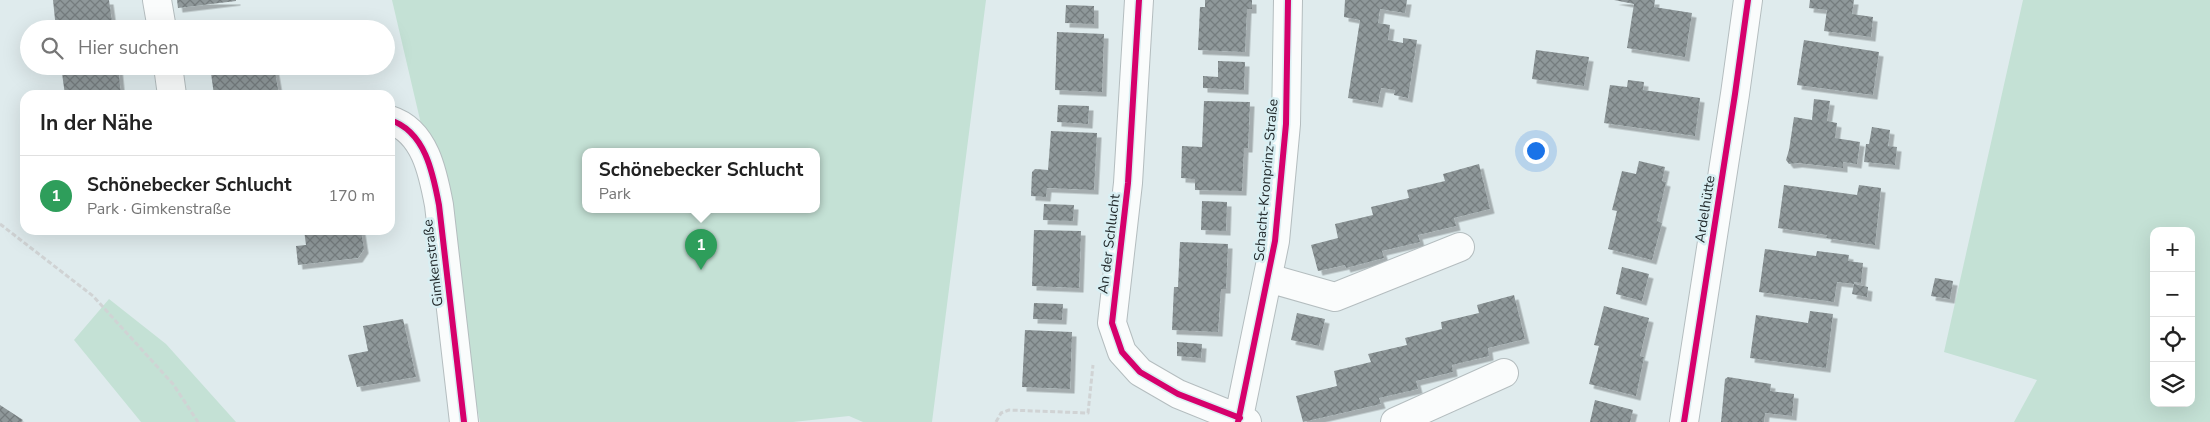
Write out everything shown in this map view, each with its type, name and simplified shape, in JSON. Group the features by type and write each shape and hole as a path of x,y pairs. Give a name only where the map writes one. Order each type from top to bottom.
{"street":[{"path":"157,0 160,20"},
{"name":"An der Schlucht","path":"1139,0 1128,183 1112,323 1122,352 1140,372 1178,394 1242,421"},
{"name":"Schacht-Kronprinz-Straße","path":"1242,421 1275,241 1286,124 1288,0"},
{"name":"Ardelhütte","path":"1684,422 1748,0"},
{"path":"169,75 171,90"},
{"name":"Gimkenstraße","path":"395,122 402,124 418,140 432,170 439,205 464,422"},
{"name":"Schacht-Kronprinz-Straße","path":"1268,278 1335,297 1460,247"},
{"path":"1395,422 1504,373"}],"path":[{"path":"0,224 93,296 174,384 198,422"},
{"path":"996,422 1001,413 1008,410 1088,413 1093,362 1112,323"}],"green space":[{"path":"392,0 986,0 932,422 863,422 849,416 793,422 480,422 421,124"},
{"path":"2023,0 2210,0 2210,422 2014,422 2037,380 1944,352"},
{"path":"109,299 166,344 236,422 141,422 74,340"}],"building":[{"path":"53,0 109,0 112,20 55,20"},
{"path":"177,0 236,0 236,1 178,8"},
{"path":"1205,0 1252,0 1252,9 1247,9 1245,52 1198,50 1200,7 1205,7"},
{"path":"1345,0 1407,0 1405,13 1380,9 1378,23 1390,25 1388,40 1403,43 1403,38 1417,40 1408,98 1394,95 1395,90 1381,88 1378,103 1348,98 1360,20 1344,17"},
{"path":"1614,0 1655,0 1654,7 1692,13 1685,57 1627,48 1634,4"},
{"path":"1810,0 1854,0 1852,14 1873,17 1871,37 1824,31 1827,10 1809,8"},
{"path":"1066,5 1094,6 1094,24 1065,23"},
{"path":"1057,32 1104,34 1102,92 1055,90"},
{"path":"1804,40 1879,52 1873,95 1797,85"},
{"path":"1536,50 1589,57 1584,86 1532,79"},
{"path":"1218,61 1245,62 1244,90 1203,88 1203,76 1218,77"},
{"path":"62,75 119,75 120,90 64,90"},
{"path":"211,75 276,75 278,90 213,90"},
{"path":"1628,80 1644,82 1643,90 1700,98 1695,136 1604,123 1610,85 1627,87"},
{"path":"1814,99 1830,101 1827,121 1837,123 1835,138 1860,142 1857,164 1843,162 1843,168 1798,163 1789,164 1786,160 1794,117 1812,120"},
{"path":"1204,101 1250,102 1248,148 1244,148 1242,191 1195,190 1195,179 1181,178 1182,146 1202,147"},
{"path":"1058,105 1089,106 1088,124 1057,122"},
{"path":"1872,127 1890,130 1888,146 1897,147 1895,165 1864,162 1866,144 1869,144"},
{"path":"1051,131 1097,133 1094,190 1047,188 1046,197 1031,196 1032,172 1035,169 1048,170"},
{"path":"1639,161 1665,167 1662,181 1666,182 1657,221 1662,223 1652,260 1608,249 1617,211 1612,210 1622,171 1636,174"},
{"path":"1479,164 1490,209 1454,218 1456,226 1418,235 1420,242 1382,251 1384,258 1346,268 1345,265 1318,271 1311,245 1338,238 1335,224 1373,215 1371,207 1409,198 1407,190 1445,181 1443,174"},
{"path":"1784,185 1857,195 1859,185 1881,188 1875,245 1826,238 1827,235 1778,228"},
{"path":"1202,201 1227,202 1226,231 1201,230"},
{"path":"1044,204 1074,205 1073,221 1043,220"},
{"path":"1034,230 1081,231 1079,288 1032,286"},
{"path":"305,235 362,235 364,249 358,258 298,265 296,246 306,245"},
{"path":"1180,242 1228,244 1226,289 1221,289 1218,332 1172,330 1174,287 1178,287"},
{"path":"1765,249 1816,256 1817,251 1849,255 1848,261 1863,263 1861,283 1837,282 1834,302 1759,292"},
{"path":"1622,267 1649,274 1642,301 1616,294"},
{"path":"1935,278 1953,281 1950,299 1931,296"},
{"path":"1854,284 1868,287 1867,297 1852,294"},
{"path":"1514,295 1525,339 1488,348 1489,356 1452,365 1453,372 1416,381 1418,389 1379,398 1381,404 1303,422 1296,396 1337,386 1334,371 1371,362 1368,354 1407,345 1405,338 1442,329 1441,322 1479,313 1477,305"},
{"path":"1034,303 1063,304 1062,320 1033,319"},
{"path":"1604,306 1649,318 1640,356 1644,357 1636,396 1589,384 1599,346 1594,345"},
{"path":"1810,311 1833,314 1826,368 1750,358 1756,315 1808,323"},
{"path":"1297,313 1325,319 1319,346 1291,340"},
{"path":"403,319 416,377 357,387 348,355 368,351 363,326"},
{"path":"1025,330 1072,332 1070,389 1022,387"},
{"path":"1177,342 1202,344 1201,358 1177,356"},
{"path":"1728,377 1771,384 1770,391 1794,394 1792,416 1765,413 1764,422 1721,422 1725,379"},
{"path":"1595,400 1633,410 1630,422 1590,422"},
{"path":"0,405 23,420 21,422 0,422"}],"cycle path":[{"path":"1139,0 1128,183 1112,323 1122,352 1140,372 1178,394 1240,418"},
{"path":"1238,422 1275,241 1286,124 1288,0"},
{"path":"1684,422 1748,0"},
{"path":"395,122 412,133 419,143 434,180 439,205 464,422"}],"place":[{"name":"Schönebecker Schlucht","path":"701,270"}]}
